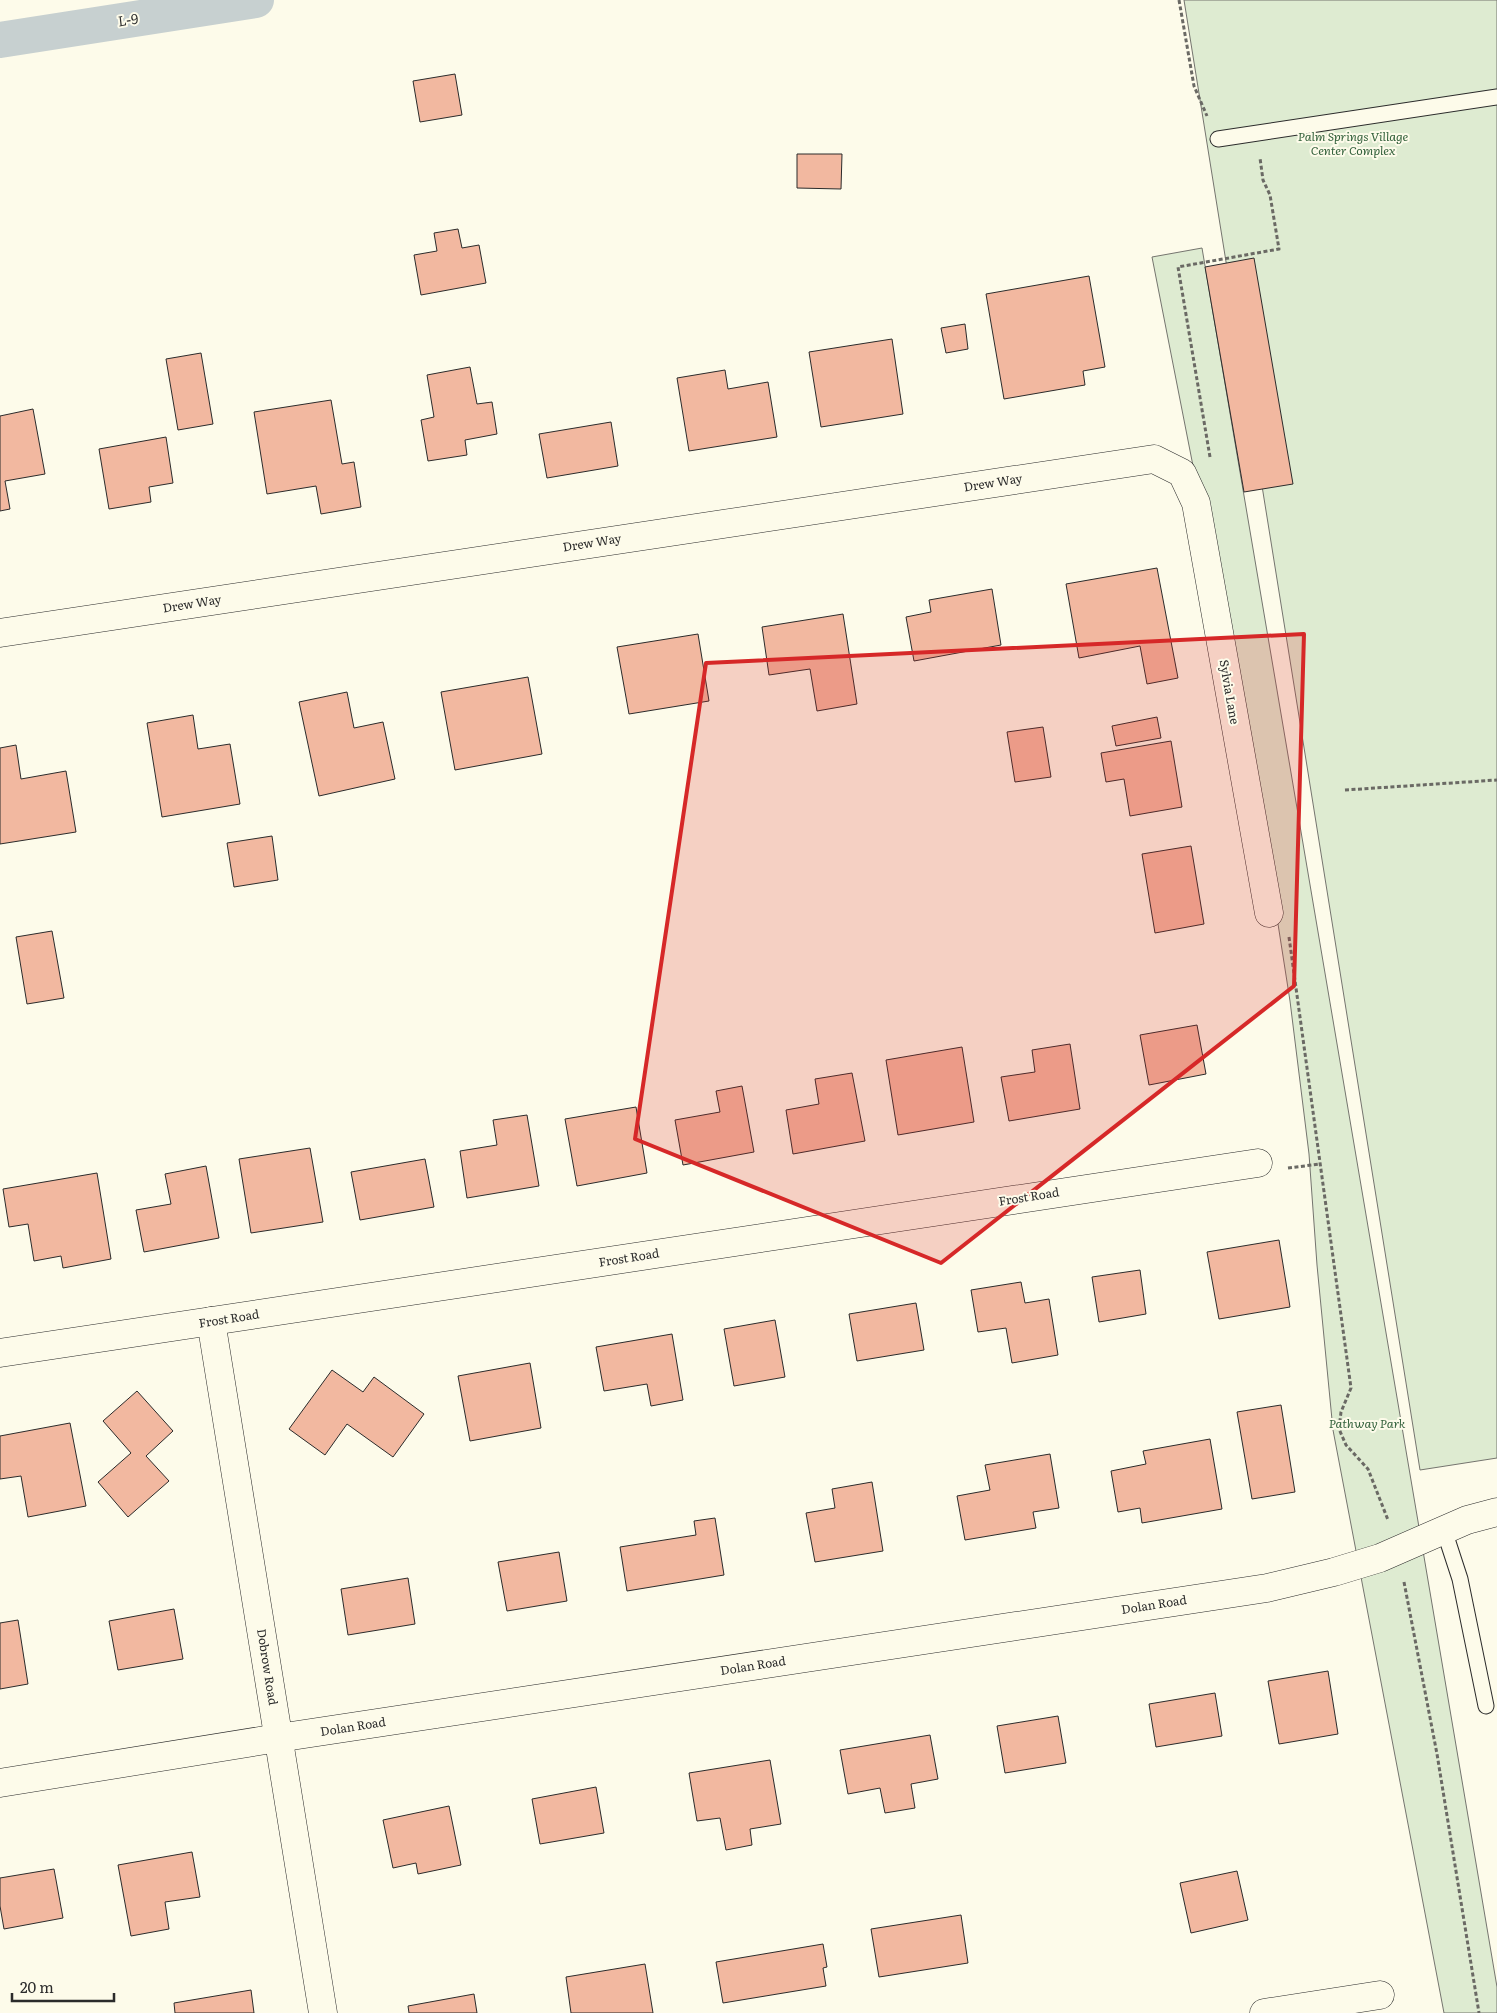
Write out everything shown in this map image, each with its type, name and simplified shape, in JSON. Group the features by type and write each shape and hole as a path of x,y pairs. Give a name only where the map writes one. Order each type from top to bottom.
{"street":[{"name":"Drew Way","path":"0,633 1154,459 1182,473"},
{"name":"Sylvia Lane","path":"1182,473 1196,503 1278,921"},
{"name":"Frost Road","path":"0,1353 1258,1162"},
{"name":"Dobrow Road","path":"211,1322 323,2013"},
{"name":"Dolan Road","path":"0,1783 278,1738 1267,1588 1334,1572 1380,1558 1467,1520 1497,1512"},
{"path":"1264,2013 1380,1995"}],"lane":[{"path":"1218,139 1497,97"},
{"path":"1444,1530 1460,1579 1486,1706"}],"path":[{"path":"1179,0 1194,86 1218,139"},
{"path":"1211,461 1178,267 1279,249 1270,194 1263,180 1257,133"},
{"path":"1345,790 1497,780"},
{"path":"1278,921 1351,1388 1341,1412 1339,1429 1346,1445 1368,1469 1393,1531 1398,1550 1437,1754 1479,2013"}],"highlighted area":[{"path":"1304,634 1294,986 941,1263 635,1139 706,663"}],"green space":[{"name":"Palm Springs Village Center Complex","path":"1184,0 1497,0 1497,1458 1420,1470"},
{"name":"Pathway Park","path":"1202,248 1497,1987 1497,2013 1444,2013 1333,1430 1317,1265 1309,1154 1290,1001 1259,802 1152,257"}],"building":[{"path":"455,74 462,115 420,122 413,81"},
{"path":"797,154 842,154 841,189 797,188"},
{"path":"458,229 462,248 479,245 486,283 421,295 414,255 437,251 434,233"},
{"path":"1254,258 1293,484 1244,492 1205,267"},
{"path":"1089,276 1105,367 1083,371 1085,385 1004,399 986,294"},
{"path":"965,324 968,349 946,353 941,328"},
{"path":"892,339 903,414 821,427 809,352"},
{"path":"201,353 213,424 178,430 166,359"},
{"path":"470,367 477,404 492,402 497,434 465,440 467,455 428,461 421,420 434,417 427,375"},
{"path":"725,370 728,389 768,382 777,437 689,451 677,378"},
{"path":"331,400 342,464 354,462 361,507 321,514 316,486 267,494 254,412"},
{"path":"33,409 45,474 5,481 10,509 0,511 0,416"},
{"path":"611,422 618,466 547,478 539,434"},
{"path":"166,437 173,483 149,487 151,502 109,509 99,449"},
{"path":"1157,568 1178,678 1147,684 1140,646 1079,658 1066,584"},
{"path":"992,589 1001,645 914,661 906,617 931,612 929,600"},
{"path":"843,614 857,704 817,711 810,669 769,675 762,627"},
{"path":"698,634 709,701 629,714 617,647"},
{"path":"528,677 542,754 455,770 441,692"},
{"path":"347,692 354,728 383,722 395,779 319,796 299,702"},
{"path":"193,715 198,749 230,744 240,804 162,817 147,723"},
{"path":"1157,717 1161,738 1116,746 1112,726"},
{"path":"1043,727 1051,777 1015,782 1007,732"},
{"path":"1171,741 1182,807 1130,816 1124,779 1106,782 1101,753"},
{"path":"16,745 21,779 66,771 76,832 0,844 0,748"},
{"path":"272,836 278,880 234,887 227,843"},
{"path":"1191,846 1204,924 1155,933 1142,854"},
{"path":"52,931 64,998 27,1004 16,937"},
{"path":"1197,1025 1206,1074 1149,1085 1140,1035"},
{"path":"1070,1044 1080,1109 1009,1121 1001,1077 1035,1072 1032,1050"},
{"path":"962,1047 974,1122 898,1135 886,1060"},
{"path":"852,1073 865,1141 793,1154 786,1110 819,1104 815,1079"},
{"path":"742,1086 754,1152 683,1165 675,1120 720,1112 716,1091"},
{"path":"636,1107 647,1173 577,1186 565,1119"},
{"path":"527,1115 539,1186 467,1198 460,1151 497,1145 493,1120"},
{"path":"310,1148 323,1222 251,1233 239,1159"},
{"path":"425,1159 434,1207 360,1220 351,1172"},
{"path":"206,1166 219,1238 144,1252 136,1210 171,1204 165,1174"},
{"path":"97,1173 111,1259 63,1268 61,1256 34,1261 28,1224 9,1227 3,1189"},
{"path":"1279,1240 1290,1307 1219,1319 1207,1252"},
{"path":"1140,1270 1146,1314 1099,1322 1092,1277"},
{"path":"1021,1282 1025,1303 1049,1299 1058,1355 1012,1363 1006,1328 978,1332 971,1290"},
{"path":"916,1303 924,1350 857,1361 849,1314"},
{"path":"775,1320 785,1377 734,1386 724,1329"},
{"path":"672,1334 683,1400 651,1406 647,1384 604,1391 596,1347"},
{"path":"530,1363 541,1428 470,1441 458,1376"},
{"path":"332,1370 363,1392 374,1377 424,1414 393,1457 347,1424 325,1455 289,1429"},
{"path":"137,1391 173,1431 146,1456 169,1481 128,1517 98,1482 131,1453 103,1421"},
{"path":"1281,1405 1295,1492 1252,1499 1237,1412"},
{"path":"70,1423 86,1506 28,1517 21,1476 0,1479 0,1436"},
{"path":"1210,1439 1222,1509 1142,1523 1140,1508 1118,1512 1111,1471 1146,1464 1143,1451"},
{"path":"1050,1454 1059,1508 1033,1512 1036,1528 965,1540 957,1496 990,1490 985,1465"},
{"path":"872,1482 883,1551 815,1562 806,1513 835,1508 832,1489"},
{"path":"715,1518 724,1575 627,1591 620,1547 696,1535 694,1521"},
{"path":"559,1552 567,1601 507,1611 498,1562"},
{"path":"408,1578 415,1624 348,1635 341,1589"},
{"path":"174,1609 183,1659 118,1670 109,1621"},
{"path":"18,1620 28,1684 0,1689 0,1623"},
{"path":"1328,1671 1338,1734 1279,1744 1268,1681"},
{"path":"1215,1693 1222,1736 1156,1747 1149,1704"},
{"path":"1058,1716 1066,1763 1005,1773 997,1726"},
{"path":"930,1735 938,1779 911,1784 915,1808 885,1813 880,1788 848,1794 840,1750"},
{"path":"770,1760 781,1824 750,1829 752,1845 726,1850 720,1818 697,1821 689,1773"},
{"path":"596,1787 604,1833 540,1844 532,1799"},
{"path":"449,1806 461,1865 418,1874 416,1863 393,1868 383,1820"},
{"path":"192,1852 200,1897 165,1902 169,1929 131,1936 118,1865"},
{"path":"54,1869 63,1918 4,1929 0,1906 0,1878"},
{"path":"1237,1871 1248,1920 1191,1933 1180,1883"},
{"path":"961,1915 968,1963 879,1977 871,1929"},
{"path":"823,1944 827,1967 823,1968 826,1986 723,2003 716,1962"},
{"path":"645,1964 653,2013 571,2013 566,1977"},
{"path":"251,1990 254,2013 175,2013 174,2003"},
{"path":"474,1994 477,2013 409,2013 408,2006"}],"waterway":[{"name":"L-9","path":"0,40 256,0"}]}
